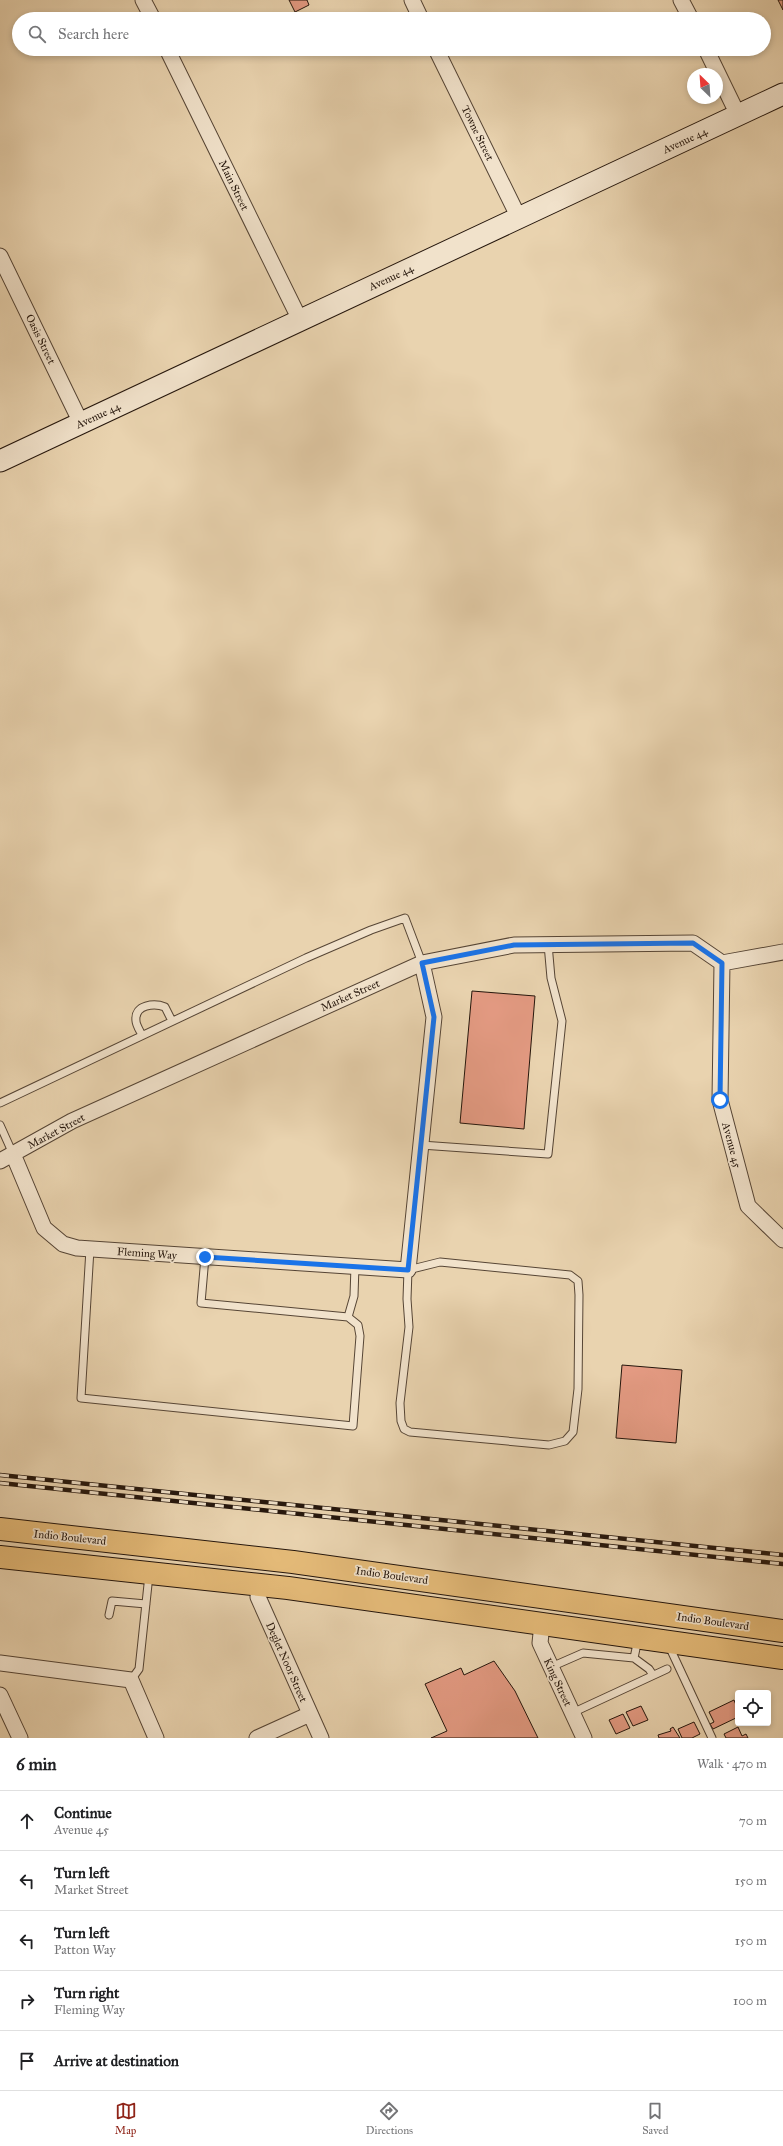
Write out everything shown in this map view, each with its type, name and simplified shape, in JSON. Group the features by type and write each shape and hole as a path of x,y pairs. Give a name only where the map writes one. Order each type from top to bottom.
{"main road":[{"name":"Indio Boulevard","path":"0,1529 218,1553 500,1590 783,1631"},
{"path":"0,1553 9,1547 27,1543 98,1550 138,1544"},
{"path":"218,1553 243,1567 260,1585"},
{"path":"0,1557 260,1585 542,1624 636,1648 730,1639 783,1647"},
{"path":"260,1585 274,1576 290,1573 363,1582 408,1578"},
{"path":"500,1590 526,1606 542,1624"},
{"path":"542,1624 555,1615 570,1612 641,1621 684,1617"},
{"path":"676,1643 783,1658"}],"street":[{"path":"143,0 149,12"},
{"path":"412,0 418,12"},
{"path":"681,0 687,12"},
{"name":"Main Street","path":"171,56 300,320"},
{"name":"Towne Street","path":"439,56 519,218"},
{"path":"709,56 738,115"},
{"name":"Avenue 44","path":"0,461 783,94"},
{"name":"Oasis Street","path":"0,256 82,423"},
{"name":"Market Street","path":"6,1158 72,1121 422,963 514,945 693,943 722,963"},
{"path":"722,963 783,952"},
{"path":"408,1270 434,1017 422,963"},
{"name":"Avenue 45","path":"722,963 720,1100 748,1206 783,1240"},
{"name":"Fleming Way","path":"6,1158 44,1228 63,1244 90,1249 408,1270"},
{"name":"Deglet Noor Street","path":"260,1585 258,1598 321,1738"},
{"name":"King Street","path":"542,1624 540,1643 584,1738"},
{"path":"0,1663 131,1680 156,1738"},
{"path":"0,1695 4,1713 20,1738"},
{"path":"257,1738 310,1714"}],"lane":[{"path":"0,1103 306,958 371,930 405,918 422,963"},
{"path":"421,1145 548,1154 562,1022 550,978 548,944"},
{"path":"142,1036 136,1020 137,1013 143,1007 150,1004 165,1007 172,1021"},
{"path":"0,1125 6,1158"},
{"path":"90,1249 81,1398 352,1426 360,1336 358,1325 348,1317 202,1303 205,1257"},
{"path":"440,1262 570,1275 578,1281 578,1388 573,1432 565,1441 549,1445 410,1432 404,1428 401,1421 400,1403 409,1327 407,1299 408,1270 440,1262"},
{"path":"348,1317 354,1296 355,1266"},
{"path":"131,1680 139,1669 149,1573"},
{"path":"109,1615 112,1601 146,1604"},
{"path":"676,1643 712,1738"},
{"path":"551,1667 583,1653 636,1648 653,1675"},
{"path":"572,1713 667,1669"}],"building":[{"path":"289,0 307,0 309,5 295,12"},
{"path":"778,0 783,0 783,10"},
{"path":"472,991 535,996 524,1129 460,1123"},
{"path":"622,1365 682,1370 676,1443 616,1438"},
{"path":"494,1661 515,1691 538,1738 431,1738 447,1731 425,1684 461,1668 464,1675"},
{"path":"734,1700 735,1718 713,1729 710,1724 714,1722 709,1712"},
{"path":"641,1706 648,1720 633,1726 626,1712"},
{"path":"623,1714 630,1728 616,1734 609,1720"},
{"path":"694,1722 700,1734 692,1738 682,1738 678,1729"},
{"path":"673,1727 680,1738 659,1738 658,1735 671,1731 670,1729"},
{"path":"738,1727 742,1736 746,1734 748,1738 726,1738 724,1734"}],"railway":[{"path":"0,1475 783,1555"},
{"path":"0,1483 783,1564"}],"route":[{"path":"205,1257 408,1270 434,1017 422,963 514,945 693,943 722,963 720,1100"}]}
